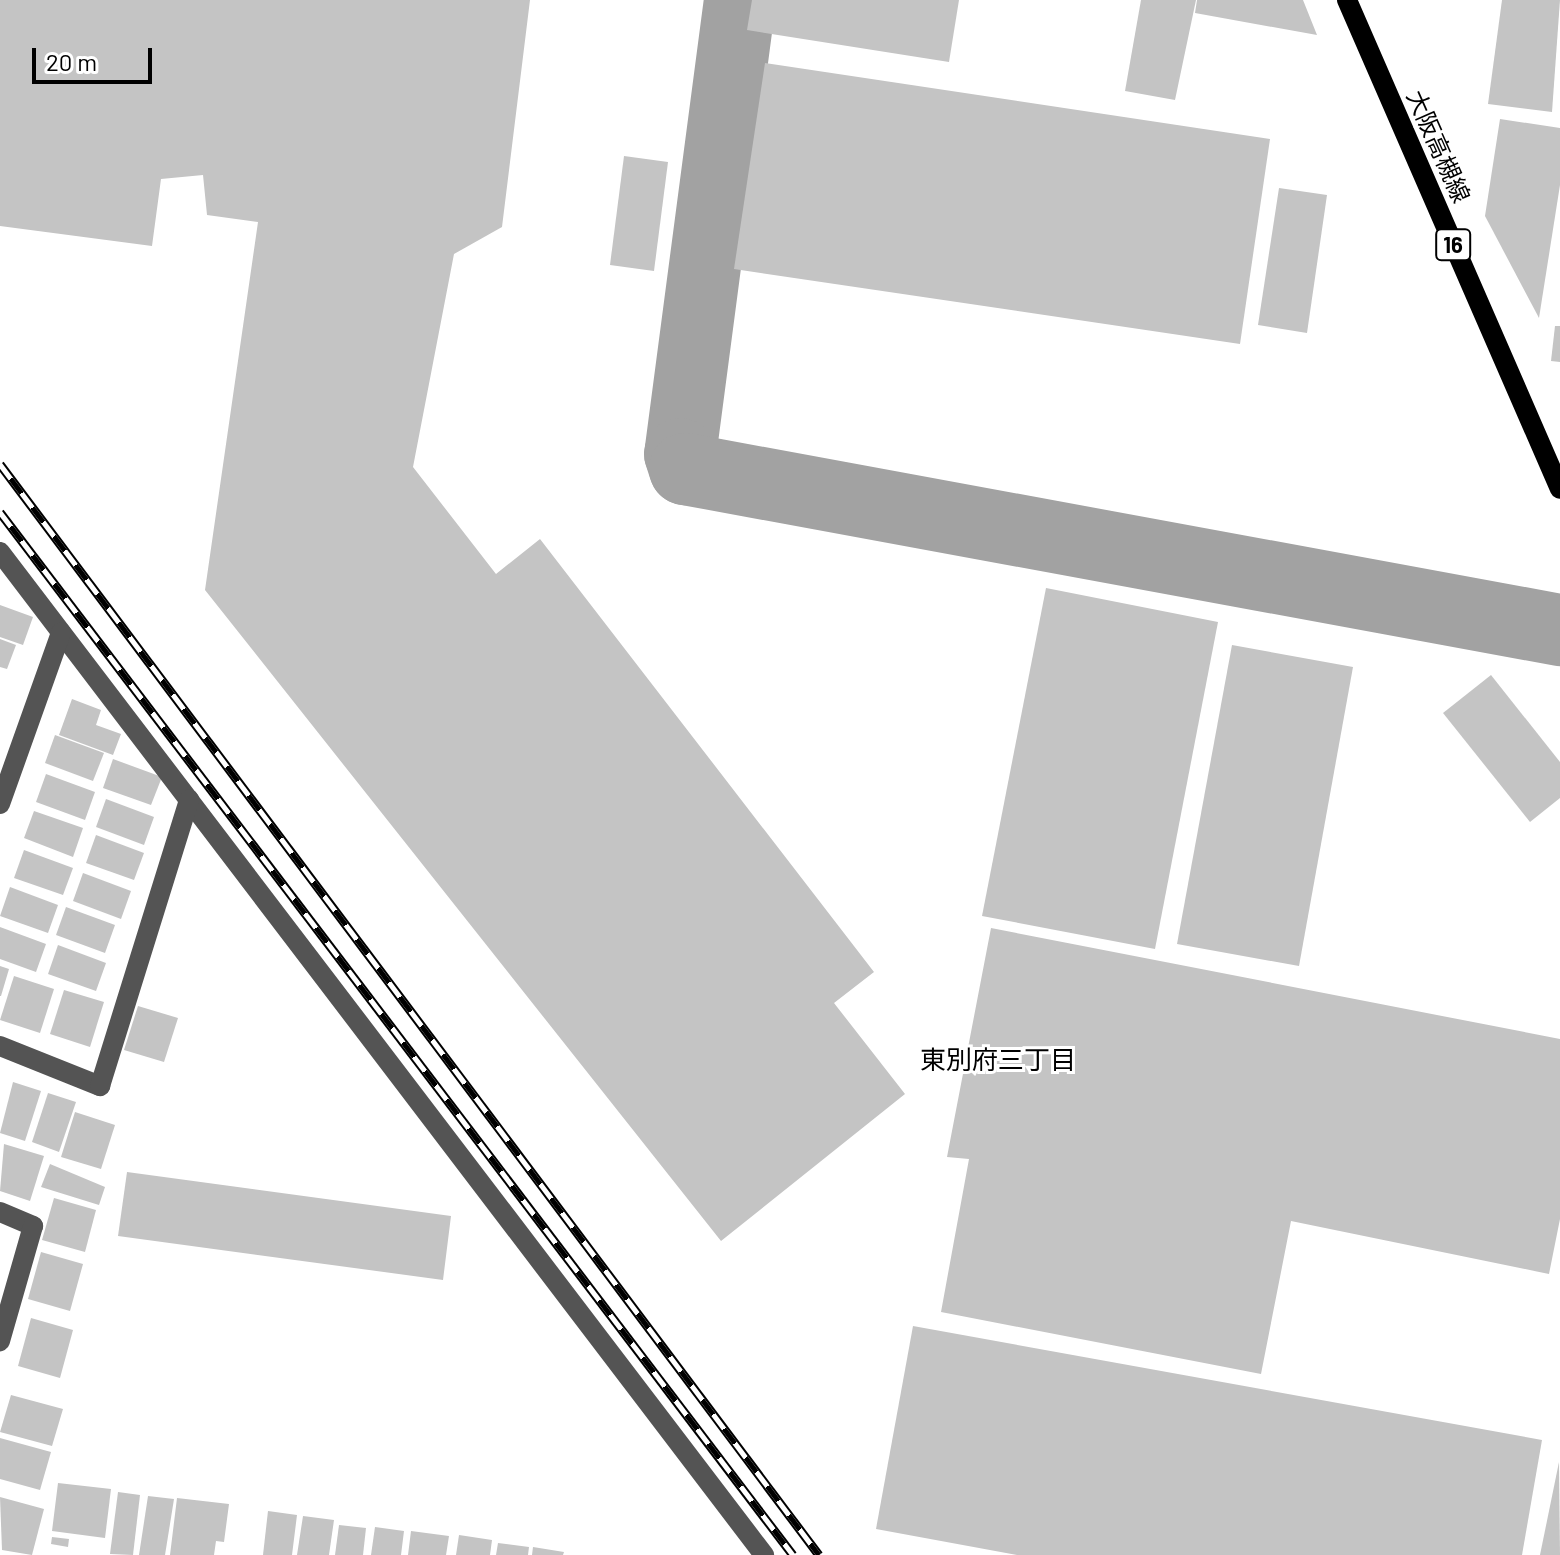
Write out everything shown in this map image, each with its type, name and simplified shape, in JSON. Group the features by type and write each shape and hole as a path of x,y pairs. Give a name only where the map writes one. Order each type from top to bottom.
{"main road":[{"name":"大阪高槻線","path":"1347,0 1560,489"}],"street":[{"path":"0,552 764,1555"},
{"path":"0,804 61,633"},
{"path":"0,1046 100,1086 189,800"},
{"path":"0,1212 33,1226 0,1341"}],"building":[{"path":"0,0 530,0 502,227 454,254 413,467 496,574 540,539 874,972 834,1003 905,1094 721,1241 205,590 258,222 207,215 203,175 161,179 152,246 0,226"},
{"path":"752,0 959,0 949,62 747,30"},
{"path":"1141,0 1196,0 1175,100 1125,91"},
{"path":"1197,0 1303,0 1317,35 1195,13"},
{"path":"1502,0 1560,0 1552,112 1488,104"},
{"path":"765,63 1270,139 1240,344 734,269"},
{"path":"1500,119 1560,128 1560,185 1539,318 1485,216"},
{"path":"624,156 668,162 654,271 610,265"},
{"path":"1279,188 1327,195 1307,333 1258,325"},
{"path":"1555,326 1560,326 1560,362 1551,361"},
{"path":"1046,588 1218,622 1155,949 982,916"},
{"path":"0,605 33,617 23,645 0,637"},
{"path":"0,639 16,645 7,669 0,667"},
{"path":"1232,645 1353,667 1299,966 1177,944"},
{"path":"1491,675 1560,762 1560,798 1530,822 1443,713"},
{"path":"72,699 101,710 96,725 121,734 113,755 59,735"},
{"path":"55,735 104,753 93,781 45,763"},
{"path":"113,759 162,777 151,805 103,788"},
{"path":"46,774 95,792 85,820 36,802"},
{"path":"106,799 154,817 144,845 96,827"},
{"path":"34,811 83,828 73,857 24,838"},
{"path":"96,835 144,853 134,880 86,863"},
{"path":"24,850 73,868 63,895 14,878"},
{"path":"83,873 131,891 121,919 73,901"},
{"path":"10,887 58,905 48,933 0,916"},
{"path":"66,907 115,925 105,953 56,935"},
{"path":"0,927 46,944 36,972 0,959"},
{"path":"991,928 1560,1039 1560,1219 1549,1274 1291,1221 1261,1374 941,1312 969,1159 947,1157"},
{"path":"58,945 106,963 96,991 48,974"},
{"path":"0,966 9,969 1,996 0,996"},
{"path":"14,976 54,989 40,1033 0,1020"},
{"path":"64,990 104,1002 90,1047 50,1034"},
{"path":"138,1006 178,1018 164,1062 124,1050"},
{"path":"13,1082 41,1091 25,1141 0,1133"},
{"path":"48,1093 76,1102 59,1152 32,1142"},
{"path":"75,1112 115,1125 101,1169 61,1157"},
{"path":"4,1144 44,1156 30,1201 0,1191"},
{"path":"50,1164 105,1187 99,1205 41,1187"},
{"path":"127,1172 451,1216 443,1280 118,1236"},
{"path":"54,1198 96,1210 85,1252 42,1240"},
{"path":"41,1252 83,1264 70,1311 28,1299"},
{"path":"31,1318 73,1330 60,1378 18,1366"},
{"path":"913,1326 1542,1440 1522,1555 1017,1555 876,1529"},
{"path":"11,1395 63,1409 52,1446 0,1432"},
{"path":"0,1438 51,1452 40,1490 0,1479"},
{"path":"1559,1462 1560,1555 1540,1555"},
{"path":"58,1483 111,1489 105,1538 52,1531"},
{"path":"118,1492 140,1495 133,1555 110,1554"},
{"path":"148,1496 174,1499 165,1555 139,1555"},
{"path":"0,1497 44,1509 32,1555 2,1550"},
{"path":"177,1498 229,1504 224,1542 216,1541 214,1555 170,1555"},
{"path":"268,1511 297,1515 292,1555 263,1555"},
{"path":"303,1516 334,1520 329,1555 297,1555"},
{"path":"339,1525 366,1528 363,1555 335,1555"},
{"path":"375,1527 404,1531 401,1555 371,1555"},
{"path":"411,1531 449,1536 446,1555 408,1555"},
{"path":"459,1535 492,1540 490,1555 456,1555"},
{"path":"52,1537 69,1539 68,1547 51,1544"},
{"path":"498,1543 529,1547 528,1555 496,1555"},
{"path":"533,1547 564,1552 563,1555 532,1555"}],"waterway":[{"path":"740,0 680,454 685,469 1560,630"}],"railway":[{"path":"0,464 819,1555"},
{"path":"0,512 793,1555"}],"district":[{"name":"東別府三丁目","path":"998,1059"}]}
